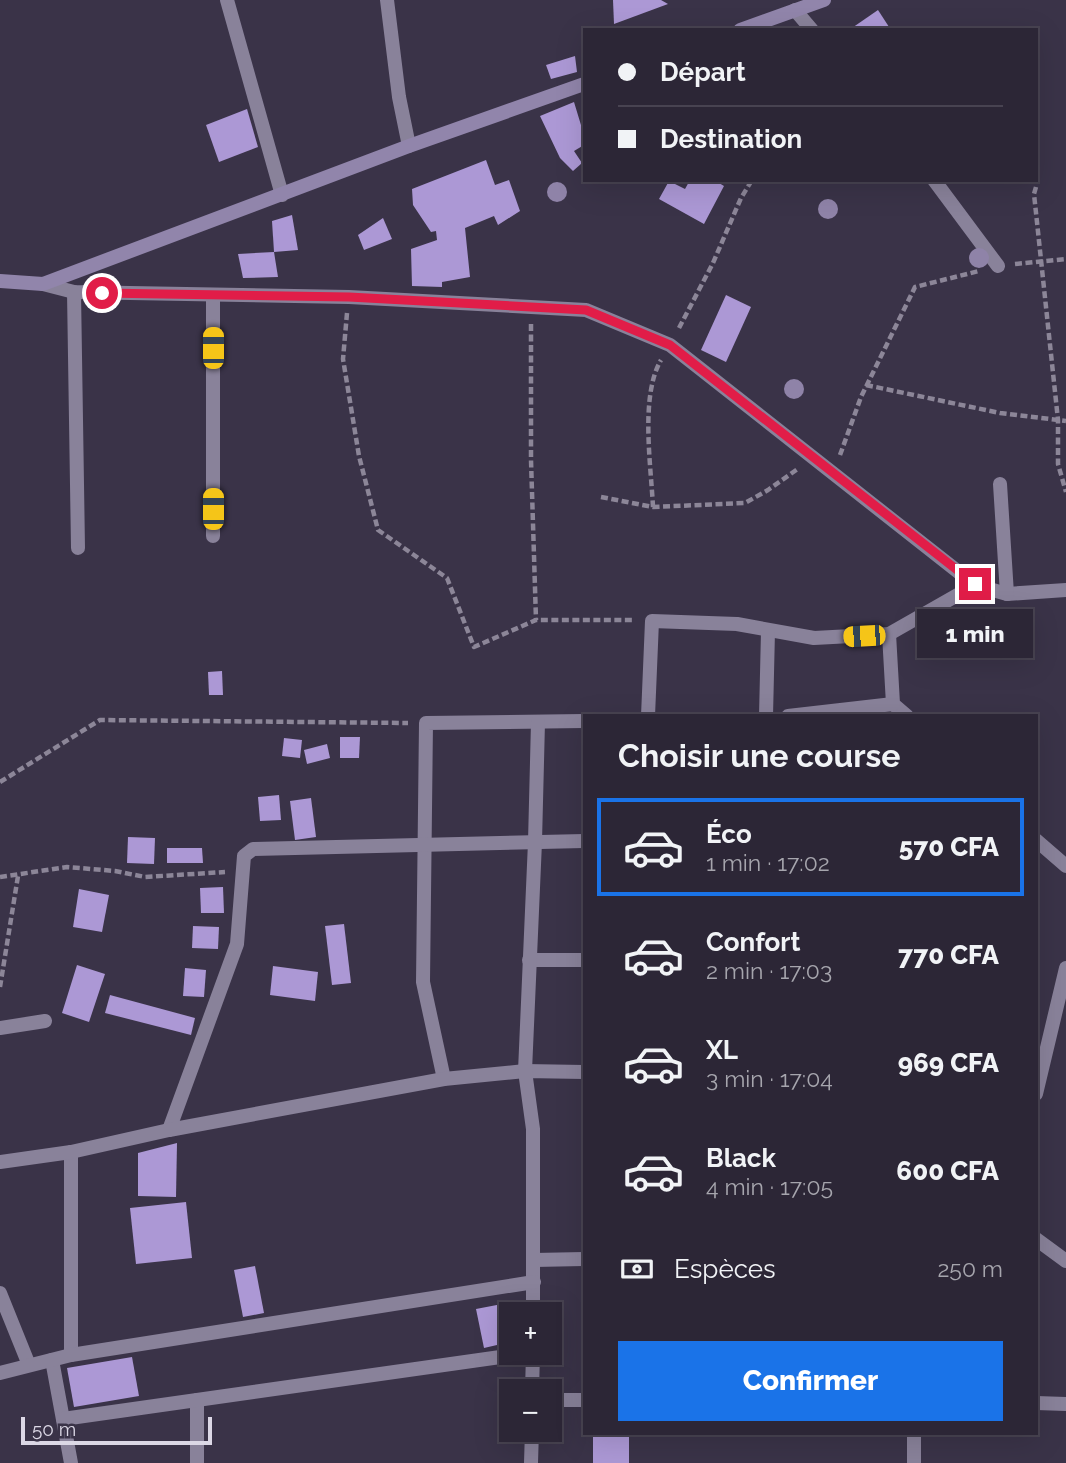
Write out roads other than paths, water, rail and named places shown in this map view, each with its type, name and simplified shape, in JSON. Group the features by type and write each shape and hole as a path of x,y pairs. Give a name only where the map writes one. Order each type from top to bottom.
{"street":[{"path":"227,0 282,195"},
{"path":"387,0 399,97 409,146"},
{"path":"746,28 824,0"},
{"path":"795,10 811,28"},
{"path":"43,284 409,146 583,85"},
{"path":"935,182 998,266"},
{"path":"0,281 43,284 75,292 349,297 586,310 670,345 975,584 1007,594 1066,590"},
{"path":"75,292 78,548"},
{"path":"213,295 213,536"},
{"path":"1000,484 1007,594"},
{"path":"648,714 652,621 737,624 814,638 889,634 975,584"},
{"path":"766,714 768,631"},
{"path":"889,634 893,704 905,714"},
{"path":"806,714 893,704"},
{"path":"444,1079 423,982 426,723 583,721"},
{"path":"533,1302 533,1129 524,1071 538,722"},
{"path":"169,1130 237,944 244,856 253,849 583,841"},
{"path":"1038,842 1066,866"},
{"path":"529,960 583,960"},
{"path":"1038,1086 1066,968"},
{"path":"0,1028 46,1021"},
{"path":"0,1162 71,1152 169,1130 444,1079 524,1071 583,1072"},
{"path":"71,1152 71,1355"},
{"path":"1038,1240 1066,1261"},
{"path":"534,1260 583,1259"},
{"path":"0,1373 71,1355 534,1282"},
{"path":"0,1293 29,1366"},
{"path":"63,1419 499,1358"},
{"path":"52,1360 71,1463"},
{"path":"197,1400 197,1463"},
{"path":"562,1400 583,1400"},
{"path":"1038,1403 1066,1404"},
{"path":"914,1435 914,1463"},
{"path":"531,1463 532,1442"}]}
